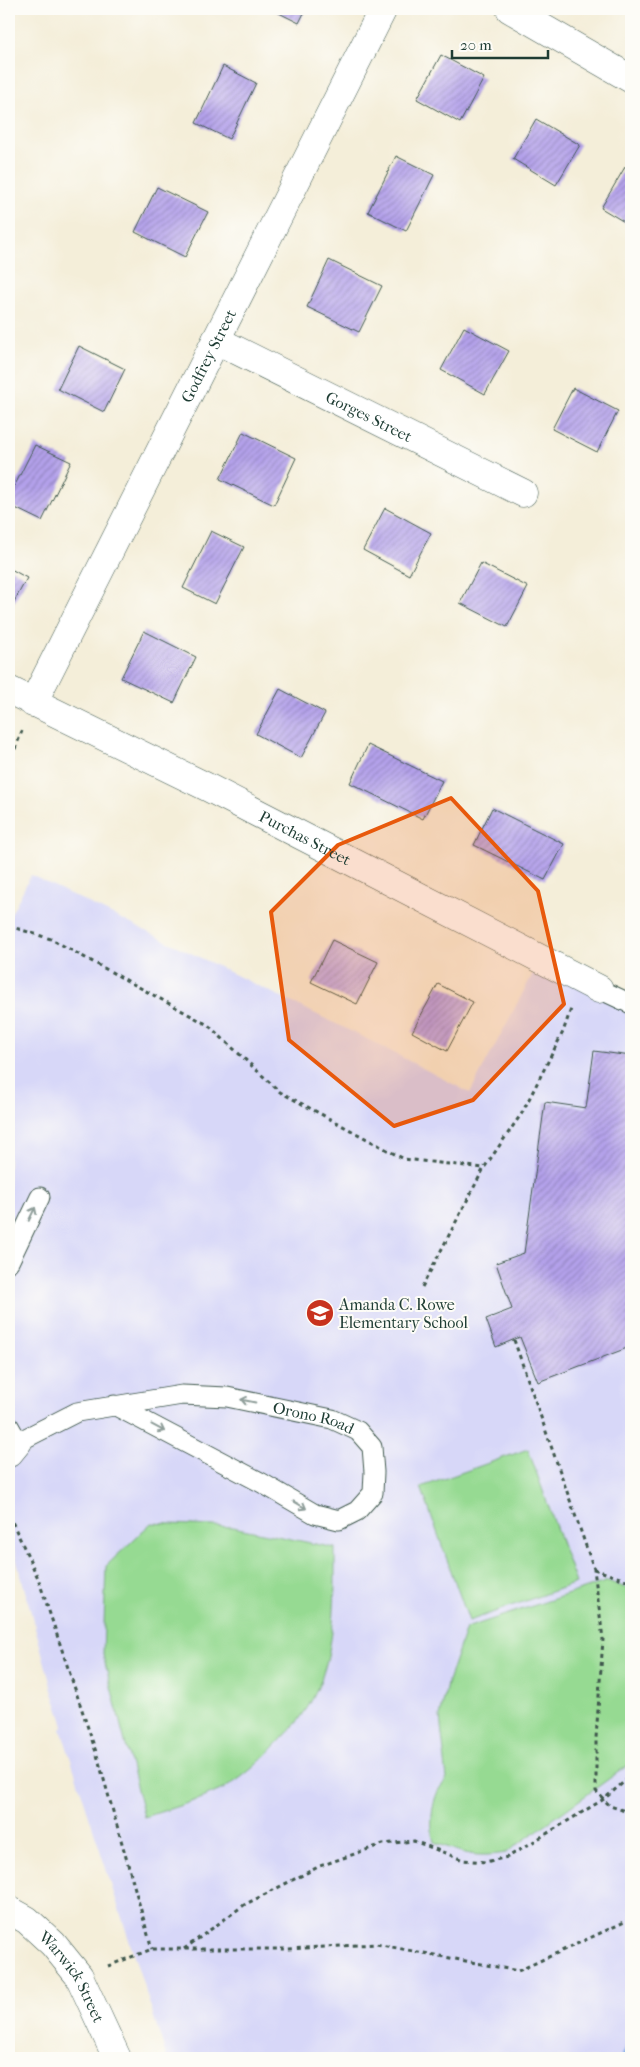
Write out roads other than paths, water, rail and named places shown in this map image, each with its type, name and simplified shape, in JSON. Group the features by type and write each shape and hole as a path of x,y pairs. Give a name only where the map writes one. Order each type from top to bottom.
{"street":[{"name":"Godfrey Street","path":"33,703 383,9"},
{"path":"510,9 631,80"},
{"name":"Gorges Street","path":"216,340 524,493"},
{"name":"Purchas Street","path":"9,690 207,787 591,985"},
{"name":"Warwick Street","path":"9,1910 27,1920 53,1944 79,1976 117,2058"}],"lane":[{"path":"591,985 631,1004"},
{"path":"9,1262 40,1197"},
{"name":"Orono Road","path":"12,1440 77,1412 114,1405 182,1395 227,1397 332,1419 358,1431 372,1447 373,1493 357,1510 339,1520 315,1514 262,1483 114,1405"}],"waterway":[{"path":"626,2058 631,2046"}],"place":[{"name":"Amanda C. Rowe Elementary School","path":"320,1313"}]}
